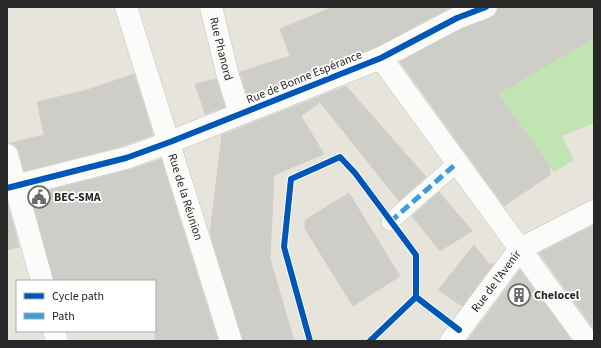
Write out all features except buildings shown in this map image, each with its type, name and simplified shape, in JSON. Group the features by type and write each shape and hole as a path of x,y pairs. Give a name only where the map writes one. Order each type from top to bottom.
{"street":[{"name":"Rue de la Réunion","path":"126,7 170,142 231,341"},
{"name":"Rue Phanord","path":"211,7 228,76 240,114"},
{"name":"Rue de Bonne Espérance","path":"11,187 126,158 170,142 381,58 457,18 486,7"},
{"path":"381,58 586,341"},
{"path":"7,155 11,187 38,261 42,280"},
{"path":"390,222 457,163"},
{"name":"Rue de l'Avenir","path":"451,341 520,249 594,211"}],"green space":[{"path":"594,37 594,123 562,136 574,160 554,172 498,94"}],"marked path":[{"path":"390,222 457,163"}],"cycle path":[{"path":"7,188 126,158 170,142 381,58 457,18 486,7"},
{"path":"310,341 284,247 291,179 340,157 355,173 416,255 416,297 370,341"},
{"path":"416,297 459,330"}],"place":[{"name":"BEC-SMA","path":"39,197"},
{"name":"Chelocel","path":"519,295"}]}
